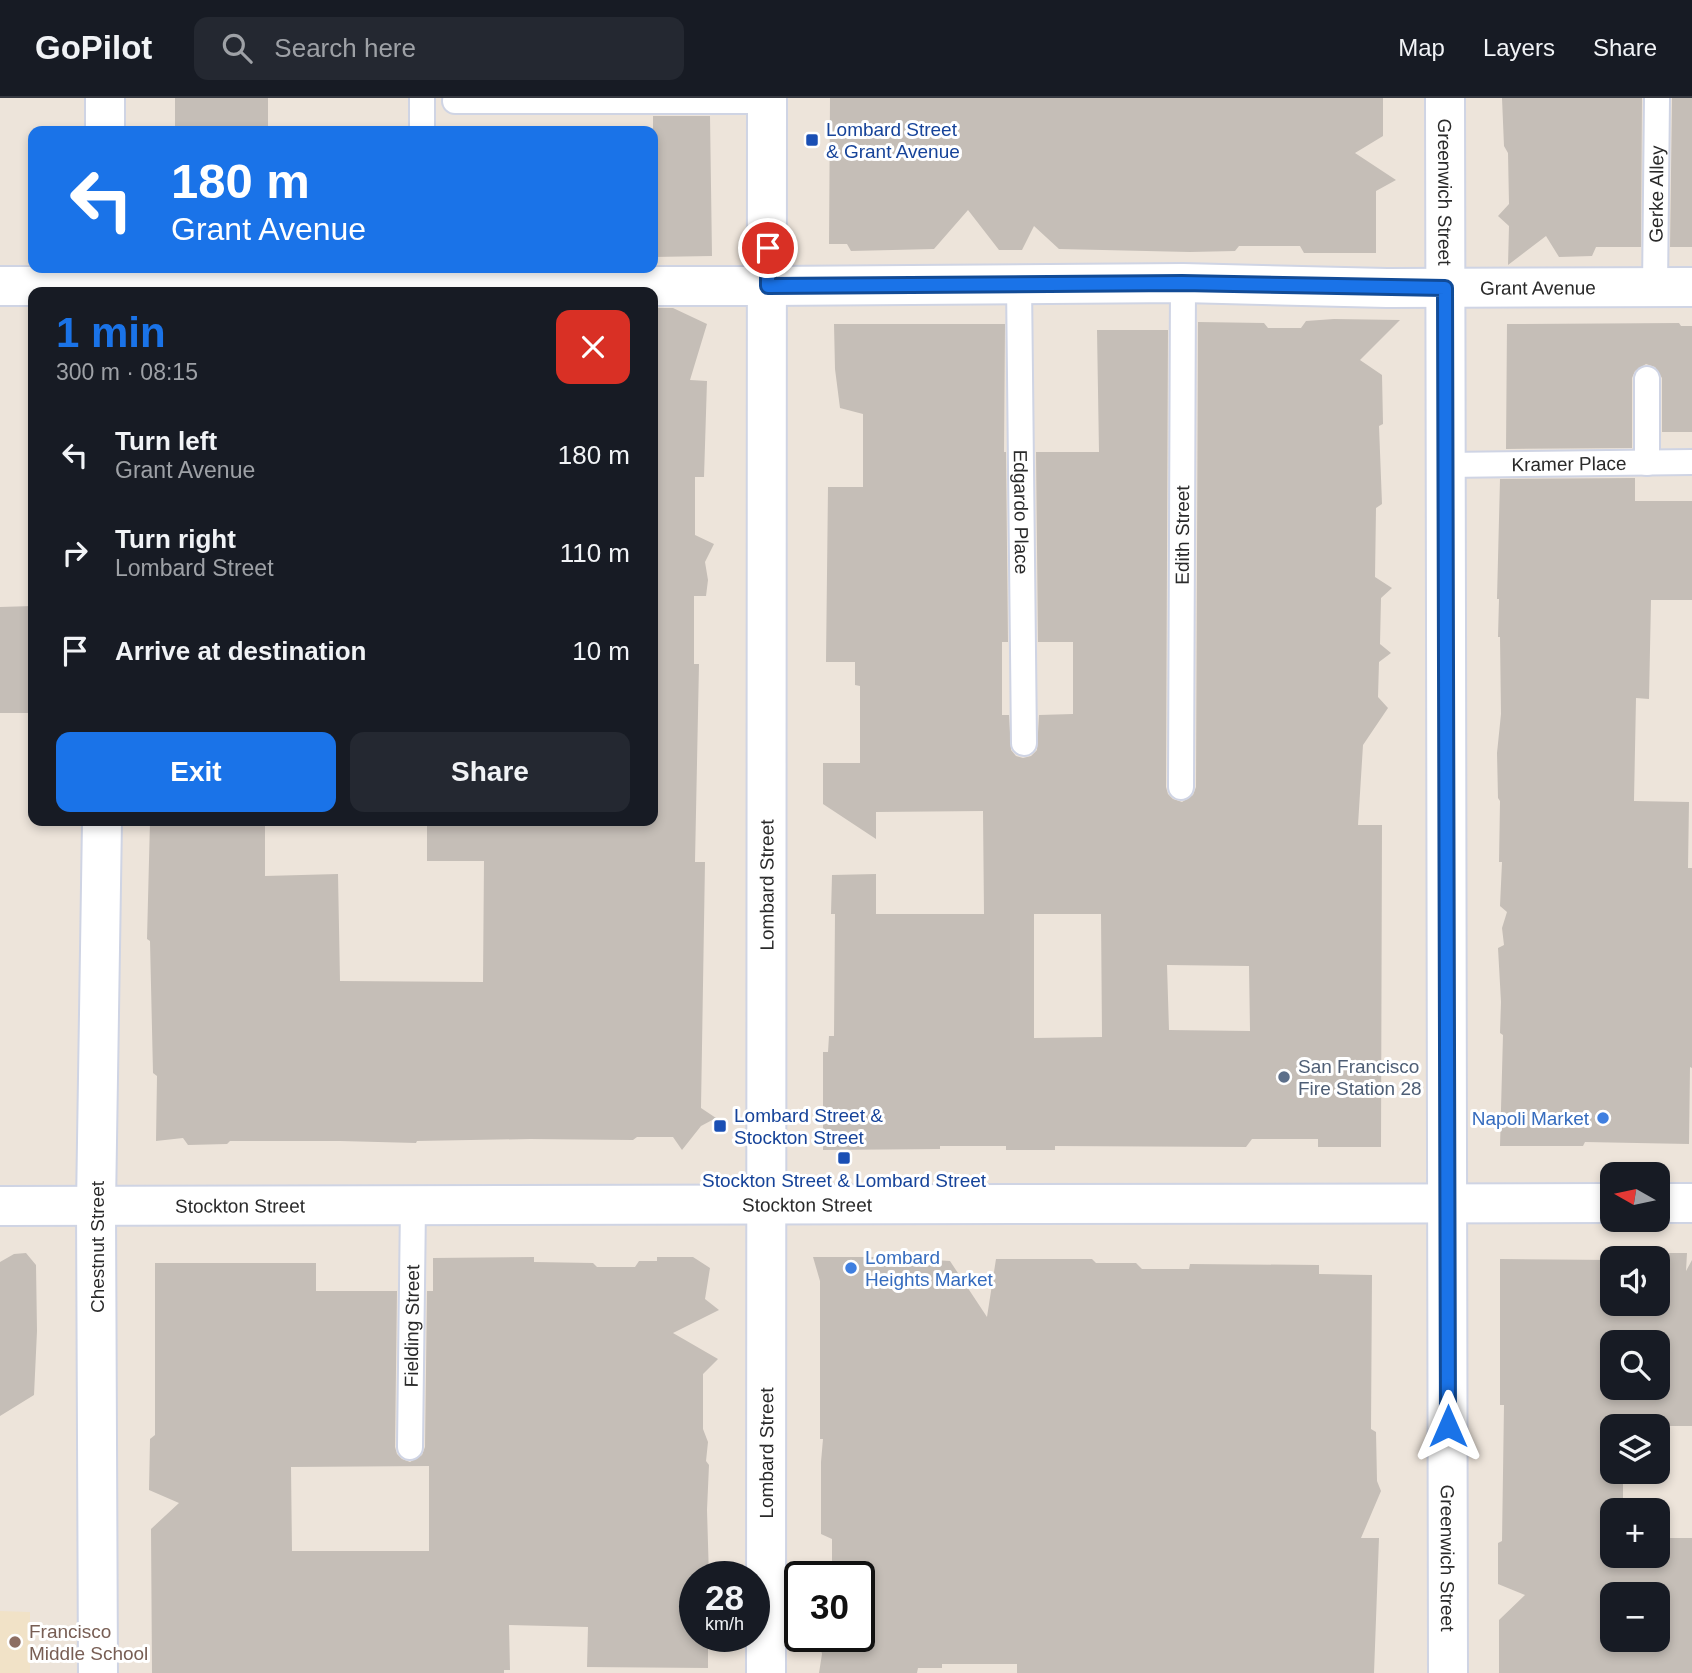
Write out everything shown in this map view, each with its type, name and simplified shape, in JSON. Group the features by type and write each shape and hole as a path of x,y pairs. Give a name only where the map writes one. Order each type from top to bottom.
{"street":[{"path":"105,98 105,126"},
{"name":"Greenwich Street","path":"1445,98 1448,1673"},
{"name":"Lombard Street","path":"766,1673 767,99"},
{"name":"Grant Avenue","path":"0,286 425,276 768,286 1182,283 1445,288 1674,288"},
{"name":"Chestnut Street","path":"98,1673 96,1206 102,826"},
{"name":"Stockton Street","path":"0,1206 1600,1203"},
{"path":"1670,1203 1692,1203"}],"lane":[{"path":"422,98 422,126"},
{"name":"Gerke Alley","path":"1657,98 1674,288"},
{"path":"455,101 767,99"},
{"name":"Edgardo Place","path":"1019,283 1024,743"},
{"name":"Edith Street","path":"1181,787 1182,283"},
{"path":"1647,379 1647,463"},
{"name":"Kramer Place","path":"1445,465 1692,463"},
{"name":"Fielding Street","path":"410,1447 413,1205"}],"shaded area":[{"name":"Francisco Middle School","path":"0,1611 30,1612 30,1673 0,1673"}],"building":[{"path":"175,98 268,98 268,126 175,126"},
{"path":"830,98 1383,98 1383,136 1355,153 1396,180 1376,191 1376,253 1304,253 1300,246 1239,246 1235,251 1190,252 1059,249 1034,226 1022,250 999,250 968,210 934,249 851,251 847,244 829,244"},
{"path":"1502,98 1642,98 1641,247 1596,247 1592,256 1559,257 1546,236 1508,265 1509,226 1498,216 1509,204 1508,153 1504,146"},
{"path":"1672,98 1692,98 1692,247 1670,247"},
{"path":"653,116 710,116 712,256 658,257 658,126 653,126"},
{"path":"658,308 673,308 707,324 690,380 707,381 704,477 695,477 695,535 714,544 705,562 708,580 706,596 694,596 694,664 699,664 695,862 705,862 701,1108 716,1118 701,1126 682,1150 673,1137 416,1143 230,1141 227,1144 188,1145 183,1138 156,1141 157,1076 153,1073 150,941 147,939 150,826 265,826 265,876 338,874 340,981 483,982 484,861 427,861 427,826 658,826"},
{"path":"1400,320 1360,360 1382,375 1383,424 1379,426 1382,504 1376,508 1375,577 1392,588 1381,598 1380,644 1391,653 1379,662 1378,697 1388,708 1363,745 1358,825 1382,825 1381,1147 1318,1147 1318,1139 1252,1139 1246,1147 1055,1146 1055,1150 1006,1150 1006,1146 940,1146 940,1149 823,1150 823,1052 828,1052 829,1036 834,1036 835,914 831,914 832,875 876,874 876,914 984,914 983,811 876,812 876,839 823,804 823,763 860,763 860,686 855,685 855,662 826,662 828,487 863,487 863,414 840,408 835,369 834,324 1005,324 1004,452 1008,642 1002,642 1002,715 1009,715 1011,750 1016,756 1023,758 1031,756 1037,750 1039,715 1073,714 1073,642 1038,642 1036,452 1099,452 1097,330 1168,330 1166,787 1173,799 1182,802 1193,795 1196,787 1198,322 1264,323 1268,328 1301,328 1306,321","holes":["1034,914 1101,914 1102,1037 1034,1038","1167,965 1249,966 1250,1031 1169,1030"]},
{"path":"1679,323 1681,326 1692,326 1692,432 1662,432 1662,378 1655,367 1646,364 1635,371 1632,378 1632,448 1506,449 1507,324"},
{"path":"1635,478 1635,501 1692,501 1692,600 1651,600 1649,699 1636,698 1634,801 1689,802 1688,868 1692,868 1692,1068 1690,1067 1689,1144 1585,1142 1583,1146 1500,1146 1503,1035 1500,1033 1498,948 1504,945 1502,928 1507,912 1500,906 1502,862 1499,862 1500,801 1497,753 1501,714 1497,599 1500,479"},
{"path":"28,606 28,713 0,713 0,607"},
{"path":"26,1253 36,1265 34,1395 0,1416 0,1262 14,1254"},
{"path":"1670,1253 1687,1253 1686,1271 1692,1260 1692,1426 1670,1426 1670,1414 1600,1414 1600,1484 1623,1484 1623,1498 1600,1498 1600,1568 1670,1568 1670,1538 1692,1538 1692,1673 1499,1673 1499,1620 1525,1595 1498,1584 1498,1543 1502,1541 1504,1405 1500,1405 1500,1259 1600,1260 1600,1316 1670,1316"},
{"path":"534,1257 534,1262 635,1267 639,1261 657,1261 657,1257 693,1257 710,1268 705,1299 719,1310 673,1333 718,1359 703,1374 703,1429 708,1442 706,1461 709,1465 709,1561 679,1561 679,1652 708,1652 708,1668 587,1667 588,1627 509,1625 510,1670 504,1670 504,1673 152,1673 151,1529 179,1503 149,1490 150,1439 155,1435 155,1263 316,1263 316,1291 397,1291 395,1447 402,1459 410,1462 422,1455 425,1447 427,1291 433,1291 433,1258","holes":["429,1466 429,1551 292,1551 291,1467"]},
{"path":"813,1257 885,1257 950,1261 987,1317 996,1259 1092,1259 1096,1263 1136,1263 1142,1269 1189,1269 1190,1264 1319,1265 1319,1274 1372,1275 1371,1429 1376,1432 1377,1481 1381,1491 1361,1538 1379,1538 1374,1673 1017,1673 1017,1664 942,1664 942,1668 918,1668 917,1673 819,1673 822,1652 875,1652 875,1561 832,1561 832,1539 821,1534 823,1439 820,1439 820,1281"}],"place":[{"name":"Lombard Street & Grant Avenue","path":"812,140"},
{"name":"San Francisco Fire Station 28","path":"1284,1077"},
{"name":"Napoli Market","path":"1603,1118"},
{"name":"Lombard Street & Stockton Street","path":"720,1126"},
{"name":"Stockton Street & Lombard Street","path":"844,1158"},
{"name":"Lombard Heights Market","path":"851,1268"},
{"name":"Francisco Middle School","path":"15,1642"}],"route":[{"path":"768,248 768,286 1182,283 1445,288 1448,1426"}]}
